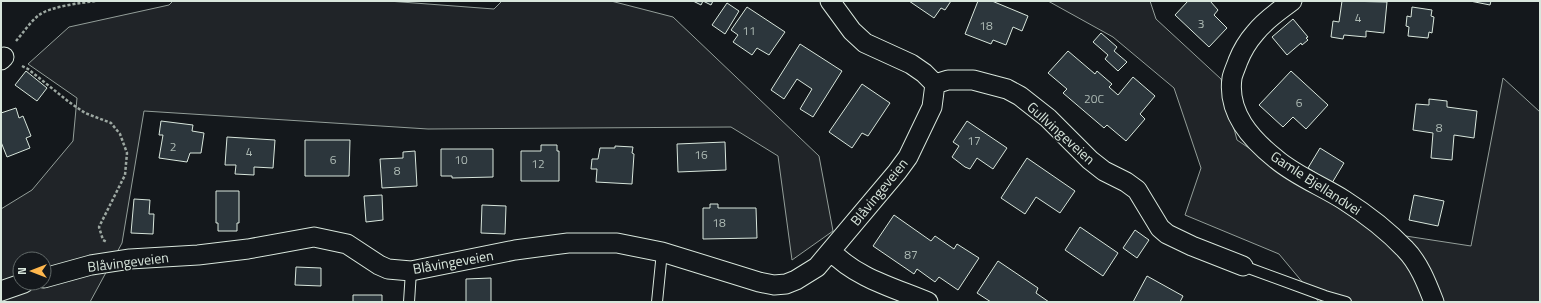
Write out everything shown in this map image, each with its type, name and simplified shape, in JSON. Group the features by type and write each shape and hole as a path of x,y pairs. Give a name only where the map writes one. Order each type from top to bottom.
{"street":[{"path":"830,1 852,31 865,43 911,64 924,73 935,84"},
{"name":"Gamle Bjellandvei","path":"1292,1 1256,32 1248,41 1241,54 1232,77 1232,96 1234,106 1242,125 1249,134 1277,160 1343,200 1380,225 1414,260 1427,284 1434,302"},
{"name":"Gullvingeveien","path":"935,84 948,80 974,80 1007,89 1020,96 1048,118 1090,160 1104,171 1126,182 1137,190 1160,228 1167,234 1192,246 1243,266"},
{"name":"Blåvingeveien","path":"52,276 91,266 130,259 198,255 248,249 314,237 347,244 379,266 388,269 411,271 515,250 568,243 617,243 662,252 759,282 774,285 786,284 796,280 817,267 897,172 908,157 932,107 935,84"},
{"path":"831,251 841,262 855,271 928,302"},
{"path":"1,291 12,287"}],"lane":[{"path":"658,302 662,252"},
{"path":"1243,266 1325,296 1346,302"},
{"path":"409,302 411,271"}],"path":[{"path":"96,1 70,5 47,11 39,15 2,59 28,69 85,113 111,123 120,134 127,153 125,175 99,227 103,240 130,259"}],"shaded area":[{"path":"173,1 388,1 494,9 502,1 611,1 673,17 819,156 833,231 792,260 778,156 731,127 428,129 144,111 122,243 90,302 1,302 1,209 32,190 73,141 77,98 28,64 69,27 169,5"},
{"path":"1048,1 1150,1 1156,19 1221,79 1237,140 1373,231 1471,246 1503,78 1540,112 1540,302 1319,302 1279,254 1185,215 1201,168 1174,88 1113,37"}],"building":[{"path":"693,1 703,1 701,5"},
{"path":"703,1 713,1 711,5"},
{"path":"909,1 951,1 945,10 941,8 934,18"},
{"path":"978,1 992,1 1028,16 1022,31 1013,27 1006,45 993,40 991,44 965,34"},
{"path":"1188,1 1210,1 1218,10 1214,15 1227,28 1209,47 1175,15"},
{"path":"1342,1 1387,2 1384,33 1366,31 1366,37 1344,35 1343,39 1331,37 1333,21 1339,22"},
{"path":"1470,1 1491,1 1490,5"},
{"path":"727,3 739,11 725,34 712,25"},
{"path":"747,7 785,32 769,55 757,48 752,55 733,42 738,35 731,30"},
{"path":"1412,7 1432,10 1431,16 1434,17 1432,33 1429,32 1428,38 1408,36 1409,27 1406,26 1407,16 1411,17"},
{"path":"1293,19 1308,37 1306,38 1308,40 1302,45 1301,43 1287,55 1272,37"},
{"path":"1101,33 1117,47 1114,51 1127,62 1118,71 1105,59 1108,55 1093,42"},
{"path":"800,44 842,71 813,117 800,109 812,89 797,79 784,99 771,90"},
{"path":"1068,51 1095,74 1097,71 1112,84 1109,87 1118,95 1133,77 1155,96 1140,114 1145,119 1126,141 1107,125 1104,128 1063,93 1067,89 1048,73"},
{"path":"26,71 47,88 37,101 15,85"},
{"path":"1291,71 1328,105 1306,129 1293,117 1283,127 1259,105"},
{"path":"862,84 890,103 868,136 862,133 852,148 829,132"},
{"path":"1429,99 1447,101 1447,107 1477,111 1474,138 1454,135 1452,160 1431,158 1433,133 1413,130 1416,104 1429,105"},
{"path":"16,108 19,118 23,116 31,136 26,138 30,148 7,157 1,142 1,113"},
{"path":"161,121 193,125 192,131 204,133 201,153 190,153 187,162 159,158 163,135 159,135"},
{"path":"967,121 1007,148 993,169 977,158 970,169 952,157 959,146 953,142"},
{"path":"227,137 275,140 273,168 254,167 254,175 235,174 236,165 225,165"},
{"path":"305,140 350,140 349,176 305,176"},
{"path":"725,142 726,170 678,172 677,144"},
{"path":"541,145 557,145 557,151 559,151 559,181 521,181 521,151 541,151"},
{"path":"615,146 633,147 632,184 596,182 597,169 591,169 592,159 598,159 600,148 615,148"},
{"path":"1320,148 1344,163 1332,183 1308,168"},
{"path":"441,149 493,149 493,177 452,178 452,176 441,176"},
{"path":"415,151 417,186 382,188 380,159 403,158 403,152"},
{"path":"1027,158 1075,191 1060,213 1036,197 1025,214 1001,198"},
{"path":"216,191 239,191 239,223 237,223 237,231 218,231 218,223 216,223"},
{"path":"382,195 383,220 366,222 364,196"},
{"path":"1414,195 1444,201 1438,226 1409,220"},
{"path":"134,199 150,200 149,214 154,214 153,234 131,233"},
{"path":"710,204 718,204 718,208 756,208 757,238 703,239 703,208 710,208"},
{"path":"482,205 506,206 505,234 481,233"},
{"path":"894,215 931,241 935,236 954,249 957,244 979,258 958,290 939,277 935,282 917,269 914,274 873,246"},
{"path":"1080,227 1118,253 1103,276 1065,250"},
{"path":"1135,230 1149,240 1137,258 1123,248"},
{"path":"998,261 1038,288 1036,293 1049,302 991,302 977,293"},
{"path":"296,267 321,268 321,286 295,285"},
{"path":"1147,276 1183,296 1180,302 1133,302"},
{"path":"491,278 491,302 466,302 466,279"},
{"path":"353,295 382,295 382,302 353,302"}]}
